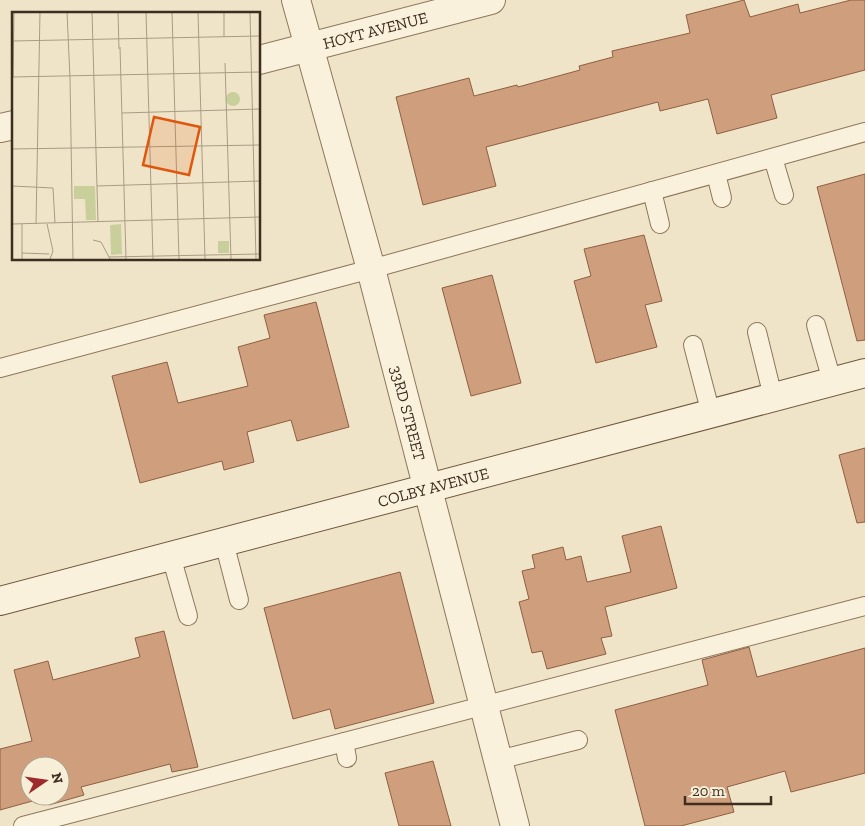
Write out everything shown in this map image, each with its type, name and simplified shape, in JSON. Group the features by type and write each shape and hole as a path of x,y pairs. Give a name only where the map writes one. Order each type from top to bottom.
{"street":[{"name":"33RD STREET","path":"296,0 371,269 515,826"},
{"name":"HOYT AVENUE","path":"260,60 491,0"},
{"name":"COLBY AVENUE","path":"0,601 865,373"}],"lane":[{"path":"0,368 371,269 865,132"},
{"path":"773,158 784,195"},
{"path":"716,174 722,198"},
{"path":"652,192 660,224"},
{"path":"816,324 832,381"},
{"path":"757,332 774,397"},
{"path":"693,345 711,414"},
{"path":"224,542 239,600"},
{"path":"171,556 188,616"},
{"path":"23,826 346,750 484,705 865,606"},
{"path":"498,760 578,740"}],"building":[{"path":"744,0 750,17 798,4 800,13 851,0 865,0 865,70 771,95 777,118 717,134 708,99 660,111 658,102 486,147 496,186 423,205 396,97 469,78 474,96 517,85 518,87 580,70 579,66 613,57 612,51 690,33 686,15"},
{"path":"865,174 865,340 857,341 817,187"},
{"path":"644,235 662,301 645,305 657,347 596,363 574,281 591,276 584,249"},
{"path":"492,275 521,383 471,396 442,288"},
{"path":"316,302 349,427 297,441 291,420 247,432 254,462 224,470 222,461 140,483 112,376 167,362 178,403 248,386 238,347 270,338 264,315"},
{"path":"865,448 865,522 857,523 839,455"},
{"path":"661,526 677,588 605,607 612,636 601,638 606,654 547,669 542,651 532,653 519,602 529,599 522,571 535,568 532,555 563,547 566,560 581,556 587,582 631,572 622,536"},
{"path":"400,572 434,703 335,729 330,709 293,719 264,608"},
{"path":"164,631 198,767 172,772 170,764 81,787 84,795 70,799 70,756 20,756 20,804 0,810 0,749 32,741 14,670 48,661 53,680 140,657 135,638"},
{"path":"749,647 757,677 865,648 865,773 791,792 785,771 727,787 734,812 681,826 645,826 615,710 708,685 702,660"},
{"path":"433,761 451,826 399,826 385,773"}]}
